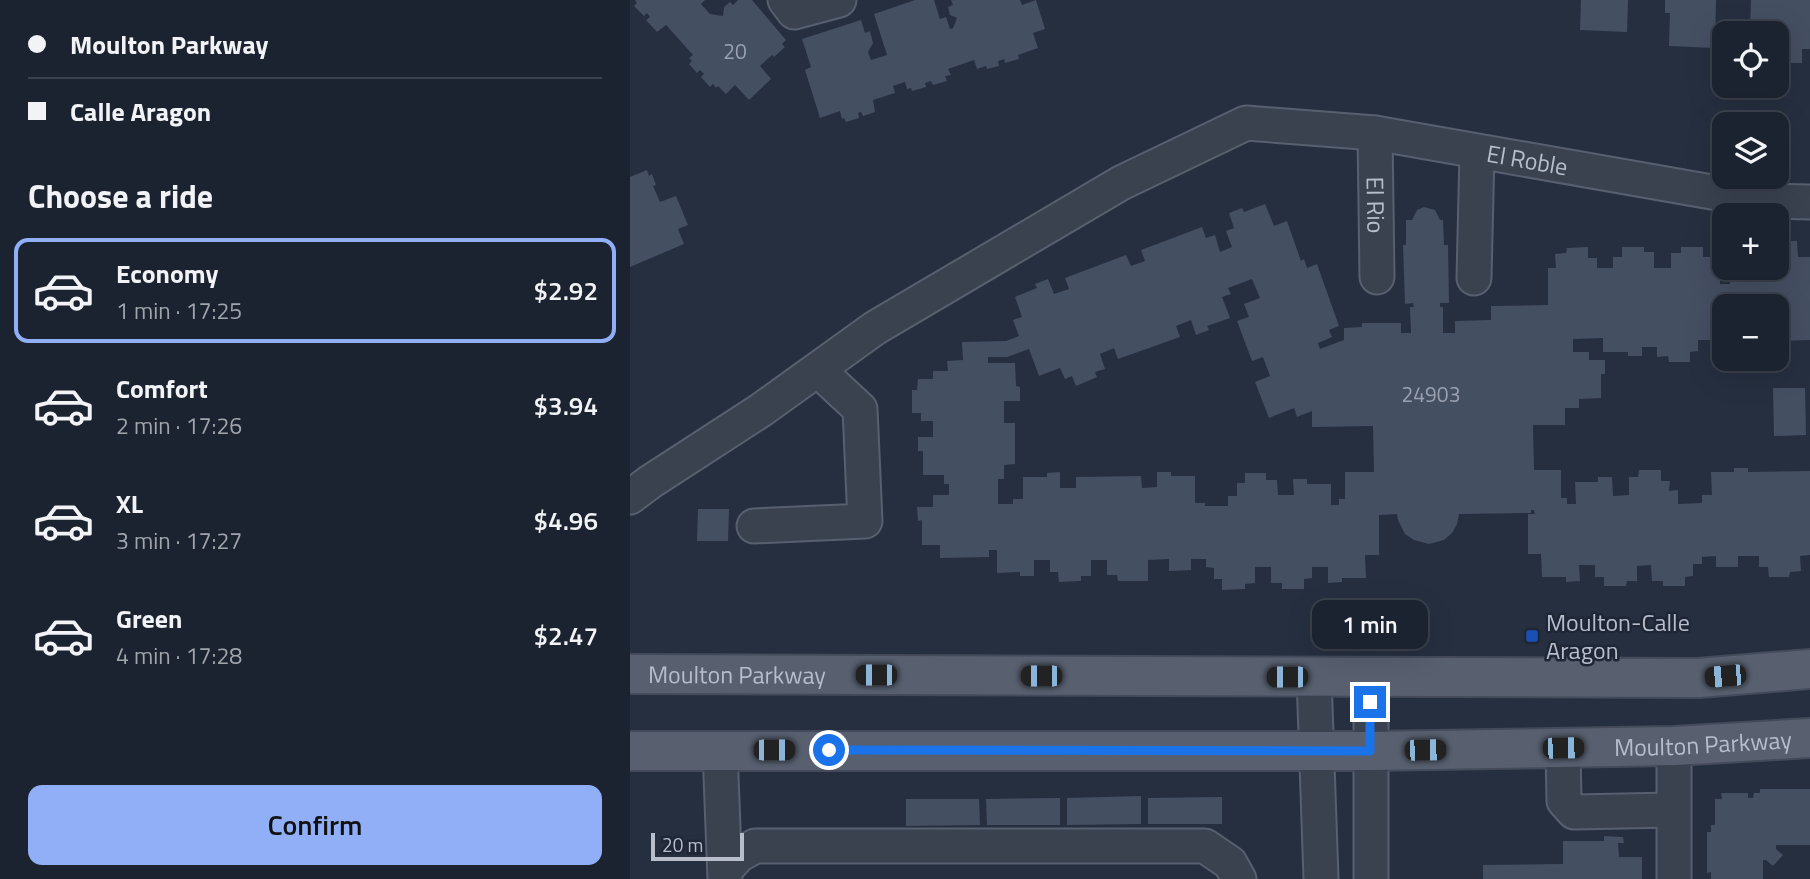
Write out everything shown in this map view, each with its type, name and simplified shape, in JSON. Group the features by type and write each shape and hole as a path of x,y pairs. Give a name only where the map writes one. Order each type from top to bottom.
{"main road":[{"name":"Moulton Parkway","path":"630,674 1698,678 1810,669"},
{"name":"Moulton Parkway","path":"630,751 1370,751 1674,746 1810,738"}],"street":[{"path":"785,0 794,12 839,0"},
{"name":"El Roble","path":"818,370 875,328 1121,183 1246,123 1375,133 1763,201 1810,202"},
{"name":"El Rio","path":"1375,133 1377,277"},
{"path":"1474,278 1477,152"},
{"path":"630,497 818,370 860,409 865,521 754,526"},
{"path":"1314,677 1321,879"},
{"path":"1371,677 1371,879"},
{"path":"1674,746 1674,879"},
{"path":"1563,748 1564,801 1574,812 1674,810"},
{"path":"720,750 725,875"},
{"path":"725,875 739,855 755,846 1205,846 1230,863 1239,879"}],"building":[{"path":"635,0 705,0 701,4 710,14 723,16 724,7 730,2 733,5 738,0 752,0 786,40 782,44 785,47 760,66 771,79 749,100 735,85 726,94 718,86 716,88 713,84 710,87 701,77 704,74 700,70 697,73 689,64 692,61 689,58 693,55 666,25 657,32 646,20 650,17 647,13 644,16 634,6 637,3"},
{"path":"915,0 934,0 940,19 946,17 950,29 957,18 950,15 948,7 953,5 951,0 1020,0 1022,5 1036,0 1045,29 1033,33 1038,48 1018,55 1019,59 1005,63 1004,59 998,61 999,66 987,69 986,66 977,69 974,60 948,69 951,75 945,76 947,81 933,85 931,81 925,83 926,87 912,91 911,88 907,89 905,82 893,86 895,93 873,100 875,112 863,116 861,112 858,113 859,118 846,122 840,111 820,118 805,70 811,67 802,39 861,20 865,33 870,31 873,43 868,52 871,60 887,55 874,14"},
{"path":"1581,0 1628,0 1627,32 1580,30"},
{"path":"1665,0 1716,0 1716,21 1712,21 1712,48 1669,46 1670,13 1665,13"},
{"path":"1751,0 1810,0 1810,49 1802,49 1802,63 1789,63 1789,21 1750,21"},
{"path":"647,170 649,176 652,174 656,185 653,186 660,202 676,196 688,225 678,229 684,244 630,267 630,177"},
{"path":"1265,204 1274,226 1287,221 1301,261 1304,259 1307,268 1317,264 1339,326 1329,330 1332,337 1318,343 1320,349 1344,340 1344,328 1362,327 1362,323 1401,323 1401,333 1411,333 1410,307 1414,307 1413,303 1405,304 1403,245 1406,245 1406,220 1412,220 1417,210 1424,207 1435,210 1440,220 1443,220 1444,245 1448,245 1449,303 1440,303 1440,307 1443,307 1443,333 1455,333 1455,321 1491,320 1491,306 1548,305 1548,268 1556,268 1555,254 1566,253 1567,248 1588,247 1588,258 1597,258 1597,268 1613,268 1613,257 1622,257 1622,247 1644,247 1644,252 1654,252 1654,268 1671,268 1671,253 1681,253 1681,247 1703,247 1703,257 1711,257 1712,280 1720,280 1720,284 1730,284 1730,280 1789,280 1789,241 1797,241 1798,257 1810,257 1810,340 1789,341 1789,294 1712,294 1712,340 1698,340 1698,351 1690,352 1690,362 1669,362 1668,356 1657,357 1657,347 1642,347 1642,356 1628,356 1628,352 1603,352 1603,338 1573,339 1573,352 1589,352 1589,360 1605,360 1605,374 1601,374 1601,398 1579,399 1579,408 1565,408 1565,425 1533,425 1534,470 1561,470 1561,498 1567,498 1567,504 1576,504 1575,482 1598,482 1598,477 1612,477 1613,496 1629,495 1629,477 1638,477 1639,470 1661,470 1661,481 1670,481 1669,491 1678,490 1678,504 1702,503 1702,495 1712,495 1711,472 1734,472 1734,468 1748,468 1748,472 1810,471 1810,555 1800,556 1801,571 1790,572 1789,577 1769,577 1768,567 1759,567 1759,556 1738,556 1738,567 1716,567 1716,556 1702,557 1702,564 1693,564 1693,576 1685,577 1685,586 1663,586 1663,581 1652,581 1651,565 1637,566 1637,581 1627,581 1626,586 1604,586 1604,577 1595,577 1595,565 1579,565 1580,581 1566,582 1566,577 1542,577 1541,554 1528,554 1528,514 1535,514 1534,510 1531,510 1531,513 1459,514 1452,533 1444,540 1429,544 1405,534 1397,514 1379,515 1379,555 1365,555 1366,578 1342,578 1342,582 1328,583 1328,567 1312,567 1312,578 1304,579 1304,589 1282,589 1282,583 1271,583 1271,567 1255,567 1255,583 1245,584 1245,589 1222,590 1222,579 1214,579 1214,568 1206,567 1206,559 1191,559 1191,570 1169,571 1169,559 1148,560 1148,581 1118,581 1117,575 1107,575 1107,560 1091,560 1091,576 1081,576 1081,581 1059,582 1058,572 1050,572 1050,560 1034,560 1034,576 1020,576 1020,572 997,573 997,550 989,550 989,557 940,558 940,545 922,545 922,520 918,521 917,507 933,507 933,495 949,495 949,484 944,484 944,475 923,475 923,451 918,451 918,437 933,437 933,421 921,421 921,413 912,413 912,390 917,390 918,379 933,379 933,371 948,371 947,361 963,360 962,342 1006,341 1019,336 1013,320 1022,317 1015,297 1037,288 1035,284 1048,279 1054,294 1069,289 1065,278 1126,255 1131,266 1145,261 1141,250 1202,227 1206,238 1215,235 1220,252 1232,247 1226,231 1234,228 1229,213 1242,208 1244,212","holes":["1252,279 1260,298 1244,304 1249,317 1237,321 1252,361 1263,357 1270,376 1255,382 1269,418 1294,408 1297,417 1312,411 1312,427 1373,426 1374,472 1345,472 1345,499 1339,499 1339,505 1331,505 1331,484 1307,484 1307,479 1293,479 1294,495 1278,495 1277,480 1266,480 1266,473 1245,473 1245,483 1237,483 1237,496 1228,496 1228,506 1205,506 1205,503 1195,503 1195,476 1171,476 1171,472 1157,472 1157,487 1142,488 1141,476 1076,477 1076,488 1060,488 1060,472 1047,473 1047,477 1023,477 1023,499 1013,499 1013,504 998,504 998,479 1004,479 1004,465 1015,464 1015,423 1004,423 1004,401 1020,401 1020,387 1016,386 1015,363 988,363 988,357 1007,357 1029,349 1039,376 1060,368 1065,379 1072,376 1076,386 1097,377 1095,372 1105,369 1100,354 1114,348 1118,359 1180,337 1176,326 1191,320 1196,335 1209,330 1207,326 1230,318 1222,297 1231,294 1228,288"]},
{"path":"1773,388 1805,388 1806,435 1774,436"},
{"path":"698,509 729,509 728,541 697,541"},
{"path":"1760,789 1810,789 1810,845 1776,845 1776,849 1783,855 1773,866 1763,860 1763,879 1711,879 1711,872 1707,873 1707,832 1711,832 1711,825 1715,825 1715,799 1722,799 1721,793 1748,793 1748,798 1753,798 1754,793 1760,793"},
{"path":"1141,796 1141,824 1067,825 1067,798"},
{"path":"1222,797 1222,824 1148,824 1148,798"},
{"path":"1060,798 1060,825 987,825 986,799"},
{"path":"906,799 979,799 980,825 906,826"},
{"path":"1604,836 1623,837 1624,843 1618,843 1619,857 1642,857 1642,879 1483,879 1483,865 1563,864 1563,841 1604,841"}],"place":[{"name":"Moulton-Calle Aragon","path":"1532,636"}],"route":[{"path":"829,750 1370,751 1370,702"}]}
